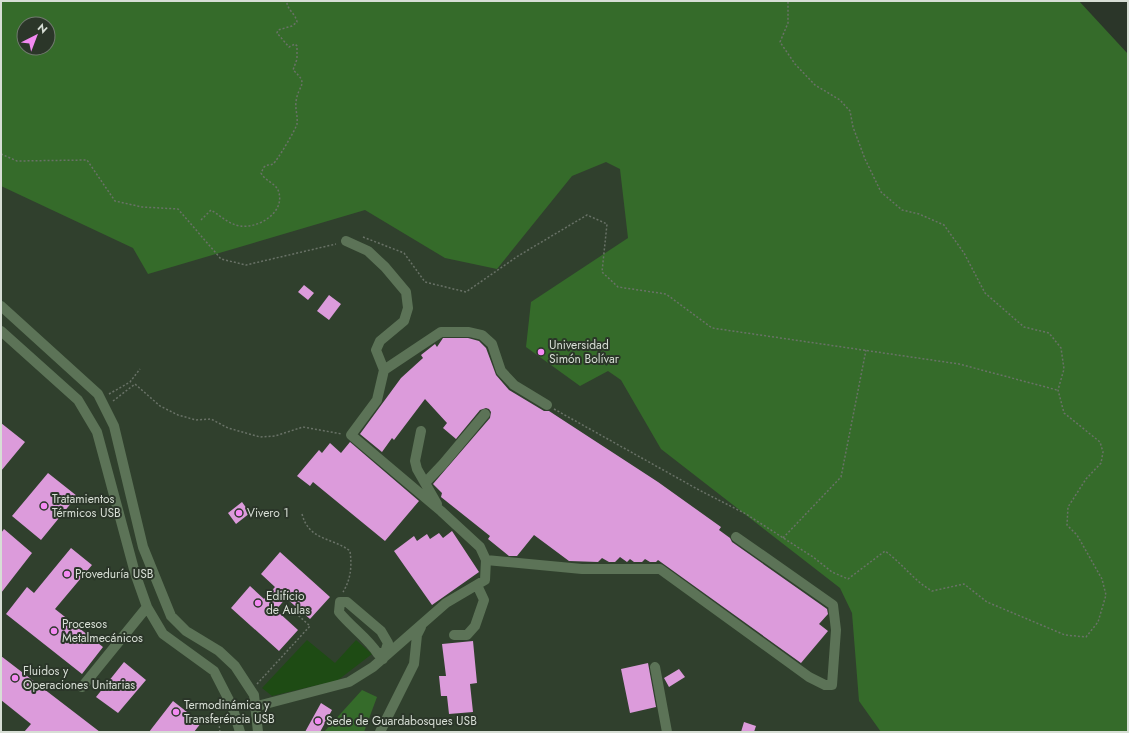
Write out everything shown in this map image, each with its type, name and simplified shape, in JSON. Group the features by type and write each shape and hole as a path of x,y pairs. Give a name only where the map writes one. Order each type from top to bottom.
{"lane":[{"path":"254,708 349,682 421,627 446,603 485,580 486,560 480,547 441,511 351,435 377,400 384,370 376,350 380,341 404,321 408,308 406,292 385,267 368,251 346,241"},
{"path":"1,306 99,397 114,426 143,547 171,616 186,631 219,651 235,666 252,690 258,732"},
{"path":"1,331 78,400 97,432 135,573 147,607 163,634 214,671 232,706 240,732"},
{"path":"384,370 441,332 469,332 482,335 492,344 502,371 514,385 547,405"},
{"path":"425,483 485,414"},
{"path":"421,431 415,461 417,469 441,511"},
{"path":"486,560 582,569 660,569 808,677 825,685 832,685 836,630 833,606 736,537"},
{"path":"454,635 467,635 475,626 484,600 477,585"},
{"path":"340,602 347,602 382,631 388,643 384,655 378,654 374,647 345,620 339,612 340,602"},
{"path":"82,687 147,607"},
{"path":"380,732 414,664 417,635 421,627"},
{"path":"655,667 667,732"}],"path":[{"path":"201,220 211,210 221,219 241,226 253,226 269,218 276,210 279,201 278,190 275,186 265,180 261,173 264,167 272,164 276,160 294,130 297,119 296,101 303,82 301,76 293,70 295,61 297,60 297,46 295,44 289,47 277,33 278,30 292,26 297,22 296,18 287,6 287,1"},
{"path":"547,405 699,490 746,514 832,572 848,578 884,551 895,559 922,585 932,591 964,584 987,602 1065,635 1086,637 1098,622 1106,595 1102,579 1077,535 1067,525 1068,507 1086,480 1101,463 1103,452 1100,442 1064,413 1058,390 1064,368 1061,348 1049,333 1024,327 985,293 964,253 944,224 919,214 902,210 881,192 865,159 853,127 850,110 840,100 815,85 795,64 780,42 788,23 788,1"},
{"path":"1,154 17,161 87,160 115,201 142,207 178,209 221,259 246,265 363,237 404,253 425,282 466,292 518,256 587,215 607,224 602,272 618,287 666,294 712,328 959,364 1058,390"},
{"path":"783,538 841,477 866,350"},
{"path":"99,397 112,393 130,382 140,369"},
{"path":"105,407 134,384 160,406 178,415 196,420 211,418 228,428 260,437 275,436 303,427 351,435"},
{"path":"302,514 304,522 315,535 350,551 352,562 348,583 342,594 340,602"},
{"path":"252,690 310,626 290,608"}],"shaded area":[{"name":"Universidad Simón Bolívar","path":"1,1 814,1 1128,732 1,732"}],"green space":[{"path":"1,1 1079,1 1128,54 1128,732 881,732 859,701 852,613 840,588 661,449 621,380 608,371 580,386 526,347 531,302 628,238 620,169 606,162 572,176 497,269 445,258 365,210 148,274 133,248 1,186"},
{"path":"307,640 335,663 356,640 372,654 329,687 326,683 272,696 262,688"},
{"path":"362,690 377,697 364,732 324,732"}],"building":[{"path":"304,285 314,293 308,300 298,292"},
{"path":"329,295 341,304 329,320 317,311"},
{"path":"443,338 468,338 479,341 486,348 496,375 509,390 544,411 549,411 658,482 721,527 719,530 730,538 732,542 827,609 828,614 819,624 828,631 801,663 658,560 656,562 650,562 645,559 642,562 634,562 630,559 627,562 620,557 615,562 609,562 602,558 598,562 569,561 534,535 517,556 509,556 488,539 490,536 441,497 442,493 433,484 490,418 491,412 489,409 486,408 480,410 456,439 443,428 447,423 425,399 394,440 392,438 382,452 360,434 401,378 423,358 421,355 435,344 437,347"},
{"path":"1,423 25,442 1,471"},
{"path":"350,442 419,501 385,541 313,482 310,486 297,476 319,450 322,453 330,443 341,453"},
{"name":"Tratamientos Térmicos USB","path":"48,473 77,496 41,540 12,516"},
{"name":"Vivero 1","path":"242,502 250,513 236,524 228,513"},
{"path":"4,529 32,553 1,593 1,533"},
{"path":"452,531 479,572 432,605 394,551 414,536 417,541 427,534 430,539 439,533 443,538"},
{"name":"Procesos Metalmecánicos","path":"71,548 92,565 55,609 103,647 82,674 6,614 27,587 34,593"},
{"name":"Edificio de Aulas","path":"280,552 330,597 310,619 286,598 276,610 298,630 279,651 231,608 250,586 264,599 275,587 261,574"},
{"path":"473,641 477,683 470,684 473,712 449,714 447,696 441,696 439,676 446,676 442,644"},
{"name":"Fluidos y Operaciones Unitarias","path":"1,656 100,732 24,732 31,724 1,700"},
{"path":"124,662 146,680 118,713 96,697"},
{"path":"648,663 656,707 630,713 621,669"},
{"path":"679,669 685,677 669,687 664,678"},
{"name":"Termodinámica y Transferéncia USB","path":"173,701 201,723 194,732 149,732"},
{"name":"Sede de Guardabosques USB","path":"321,703 332,710 320,732 305,732"},
{"path":"744,722 756,726 754,732 741,732"}],"place":[{"name":"Universidad Simón Bolívar","path":"541,352"},
{"name":"Tratamientos Térmicos USB","path":"44,506"},
{"name":"Vivero 1","path":"239,513"},
{"name":"Proveduría USB","path":"67,574"},
{"name":"Edificio de Aulas","path":"258,603"},
{"name":"Procesos Metalmecánicos","path":"54,631"},
{"name":"Fluidos y Operaciones Unitarias","path":"15,678"},
{"name":"Termodinámica y Transferéncia USB","path":"176,712"},
{"name":"Sede de Guardabosques USB","path":"318,721"}]}
